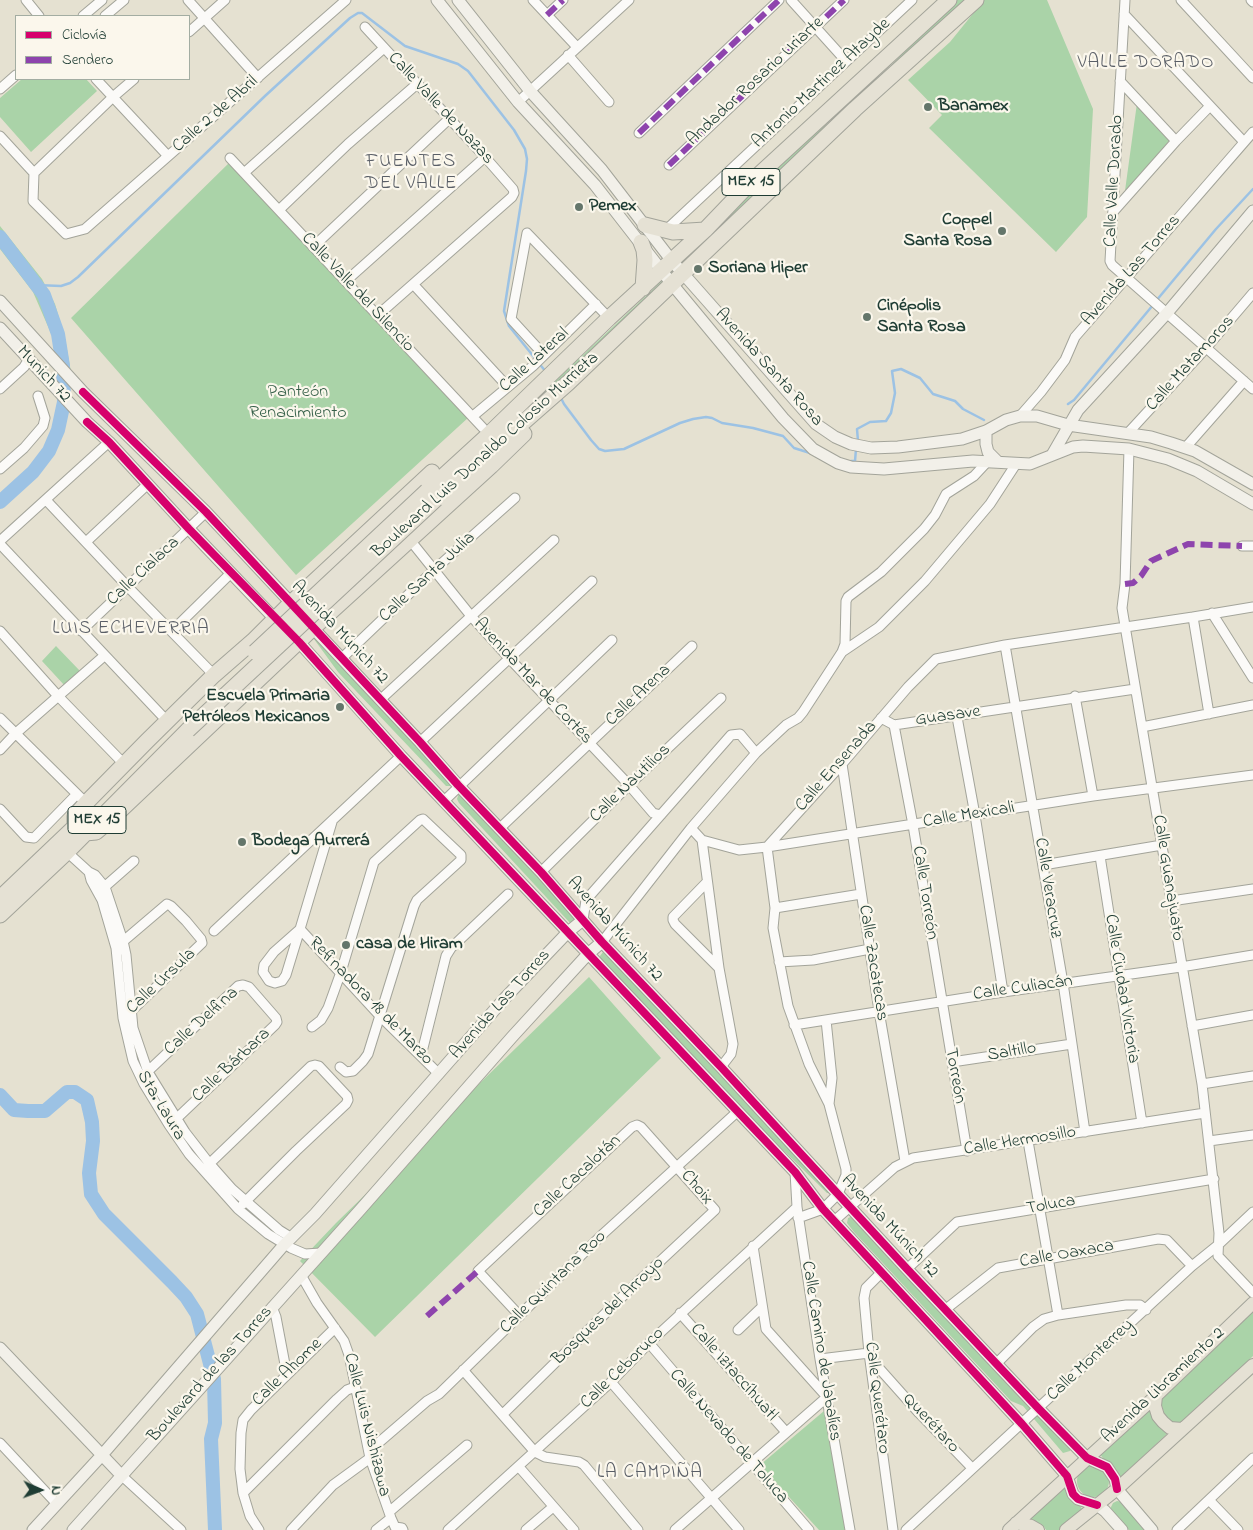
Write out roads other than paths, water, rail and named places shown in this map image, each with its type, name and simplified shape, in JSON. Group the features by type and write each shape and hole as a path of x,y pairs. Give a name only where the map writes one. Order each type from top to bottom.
{"highway":[{"name":"Boulevard Luis Donaldo Colosio Murrieta","path":"2,908 80,830 179,724 431,495 609,318 705,230 751,182 949,0"},
{"name":"Boulevard Luis Donaldo Colosio Murrieta","path":"431,495 568,383 672,284 682,272 855,109 976,0"},
{"path":"645,225 682,232 705,230"},
{"path":"641,242 645,260 643,288"},
{"path":"542,385 526,389 414,488 326,570 253,641 214,675 179,724 124,764 81,799 76,816 80,830 96,832 109,821 313,628 491,466 541,418 550,399"},
{"path":"326,570 324,582 327,592 335,598 346,598"},
{"name":"Avenida Múnich 72","path":"291,603 313,628"},
{"name":"Avenida Múnich 72","path":"275,618 299,642"},
{"path":"253,641 263,640 273,646 276,654 272,668"},
{"name":"Boulevard Luis Donaldo Colosio Murrieta","path":"2,908 68,852 80,830"}],"main road":[{"path":"437,0 518,102 595,185 641,242 667,265"},
{"path":"458,0 530,91 602,170 645,225 667,265"},
{"path":"1052,455 1078,410 1164,309 1253,211"},
{"name":"Avenida Santa Rosa","path":"667,265 682,272 816,424 851,444 871,448 898,447 962,439 986,431 1006,420 1020,416 1037,416 1068,426 1151,437 1186,447 1220,464 1253,484"},
{"name":"Avenida Santa Rosa","path":"667,265 672,284 782,418 813,449 824,456 851,467 877,469 992,461 1030,464 1065,450 1083,446 1128,448 1168,459 1197,472 1253,504"},
{"name":"Munich 72","path":"0,301 83,392"},
{"name":"Munich 72","path":"0,328 87,422"},
{"name":"Avenida Múnich 72","path":"83,392 206,512 291,603"},
{"name":"Avenida Múnich 72","path":"87,422 109,442 275,618"},
{"path":"986,431 986,444 992,461"},
{"name":"Avenida Múnich 72","path":"313,628 541,872 602,942 1039,1409 1087,1458 1107,1467 1115,1479 1117,1489 1152,1530"},
{"name":"Avenida Múnich 72","path":"299,642 401,756 795,1172 834,1221 1068,1476 1073,1494 1078,1499 1106,1511 1122,1530"},
{"name":"Avenida Las Torres","path":"239,1297 288,1241 328,1200 505,998 568,932 583,920"},
{"name":"Avenida Las Torres","path":"302,1275 512,1037 588,954 602,942"},
{"name":"Boulevard de las Torres","path":"74,1530 121,1475 302,1275"},
{"name":"Boulevard de las Torres","path":"33,1530 102,1456 239,1297"},
{"name":"Avenida Libramiento 2","path":"1013,1527 1156,1396 1253,1303"},
{"path":"1,1351 121,1475"},
{"path":"1066,1530 1117,1489 1253,1365"},
{"path":"1156,1396 1155,1406 1158,1416 1170,1428 1182,1429"},
{"path":"1013,1527 1031,1526 1038,1530"}],"street":[{"path":"26,0 39,15"},
{"path":"84,15 102,0"},
{"path":"106,15 124,0"},
{"path":"188,0 258,78"},
{"path":"190,31 225,0"},
{"name":"Calle 2 de Abril","path":"34,173 33,201 66,234 86,228 346,0"},
{"path":"533,0 577,47"},
{"path":"547,15 562,0"},
{"path":"518,102 628,0"},
{"path":"639,133 780,0"},
{"path":"791,0 846,61"},
{"name":"Andador Rosario Uriarte","path":"669,165 814,26 844,0"},
{"name":"Antonio Martinez Atayde","path":"666,230 912,0"},
{"name":"Calle Valle Dorado","path":"1125,0 1110,261 1112,265 1152,298 1253,389"},
{"path":"1181,0 1253,78"},
{"path":"1124,14 1244,142"},
{"name":"Calle Valle de Nazas","path":"364,27 450,119 513,189 514,193 512,197 413,284"},
{"path":"244,173 384,48"},
{"path":"568,56 609,102"},
{"path":"0,89 15,76"},
{"path":"97,80 168,156"},
{"path":"0,136 34,173 112,97 133,80"},
{"path":"1120,80 1176,141"},
{"path":"279,210 348,144 417,84"},
{"path":"1113,212 1210,106"},
{"path":"313,247 450,119"},
{"name":"Avenida Las Torres","path":"1020,416 1041,392 1064,360 1076,336 1253,132"},
{"path":"346,282 484,157"},
{"name":"Calle Valle del Silencio","path":"230,158 483,428"},
{"path":"538,361 512,319 526,234 528,233 609,318"},
{"path":"378,315 413,284 508,387"},
{"name":"Calle Matamoros","path":"1128,433 1207,347 1253,293"},
{"name":"Calle Lateral","path":"473,416 538,361 596,304"},
{"path":"0,389 24,367 29,359"},
{"path":"1186,447 1244,381"},
{"path":"0,469 24,448 43,426 45,418 38,396"},
{"path":"109,442 0,542 104,656 179,724"},
{"name":"Calle Guanajuato","path":"1128,448 1125,584 1122,608 1154,788 1181,967 1202,1084 1220,1233 1218,1256 1253,1293"},
{"name":"Avenida Las Torres","path":"602,942 691,828 756,753 786,725 798,718 842,652 845,644 846,601 848,597 887,566 924,529 935,515 946,494 974,476 992,461"},
{"name":"Avenida Las Torres","path":"842,652 879,627 925,581 990,504 1016,464"},
{"path":"86,542 148,484"},
{"name":"Calle Santa Julia","path":"342,658 434,570 515,498"},
{"path":"46,500 214,675"},
{"name":"Calle Cialaca","path":"81,631 206,512"},
{"name":"Avenida Mar de Cortés","path":"410,540 471,616 509,658 653,812 661,815"},
{"path":"380,700 554,540"},
{"path":"1242,546 1253,546"},
{"path":"172,631 231,573"},
{"path":"420,742 592,580"},
{"name":"Calle Ensenada","path":"767,847 908,687 936,658 1253,606"},
{"path":"1212,614 1253,678"},
{"path":"1193,617 1209,714"},
{"path":"0,631 58,696 124,764"},
{"path":"444,801 458,785 612,640"},
{"name":"Calle Veracruz","path":"1006,645 1063,983 1085,1132"},
{"name":"Calle Arena","path":"499,829 692,646"},
{"path":"0,750 15,734 104,656"},
{"name":"Guasave","path":"881,718 894,725 957,717 1075,696 1135,688"},
{"path":"1075,696 1093,796"},
{"name":"Calle Nautilios","path":"541,872 629,785 722,698"},
{"path":"1142,727 1253,705"},
{"path":"957,717 1003,992"},
{"path":"0,718 81,799 34,838 26,837 0,809"},
{"name":"Calle Torreón","path":"894,725 913,825 941,1002"},
{"path":"583,920 586,900 732,736 740,734 756,753"},
{"path":"214,931 401,756"},
{"name":"Calle Zacatecas","path":"842,764 861,894 905,1161"},
{"name":"Calle Mexicali","path":"702,840 739,850 767,847 975,816 1093,796 1253,775"},
{"path":"312,1027 325,1016 341,972 374,862 423,819 460,855 461,860 417,900 368,1054 353,1071 346,1072 340,1068"},
{"path":"300,929 274,952 264,965 263,972 269,981 275,983 282,981 286,975 300,929 332,822"},
{"path":"691,828 702,840 719,968 733,1050 721,1067"},
{"path":"1043,865 1162,845"},
{"path":"767,847 774,908 773,928 788,1006 809,1064 829,1104 846,1169 846,1175 838,1194 823,1208 798,1218"},
{"path":"68,852 89,872 91,880 102,889 134,861"},
{"name":"Calle Ciudad Victoria","path":"1100,856 1142,1123"},
{"path":"707,882 673,917 675,924 719,968"},
{"path":"1171,901 1253,888"},
{"name":"Sta. Laura","path":"102,889 123,941 126,955 127,1015"},
{"name":"Sta. Laura","path":"102,889 116,948 133,1061 177,1118 206,1167 238,1209 268,1234 288,1241"},
{"path":"421,1056 446,956 451,948 508,894"},
{"path":"774,908 861,894"},
{"name":"Calle Úrsula","path":"123,941 166,904 171,906 186,921 201,939 202,943 127,1015"},
{"name":"Refinadora 18 de Marzo","path":"300,929 380,1016 439,1074"},
{"path":"116,948 123,941"},
{"path":"779,962 813,960 870,950"},
{"name":"Calle Culiacán","path":"794,1025 1253,955"},
{"name":"Calle Delfina","path":"144,1074 238,986 249,987 263,1003"},
{"name":"Torreón","path":"941,1002 966,1151"},
{"name":"Calle Bárbara","path":"169,1125 275,1025 276,1018 263,1003"},
{"path":"1192,1026 1253,1015"},
{"path":"826,1020 832,1078 829,1104"},
{"name":"Saltillo","path":"952,1062 1072,1044"},
{"path":"206,1167 311,1066 319,1066 347,1096 346,1104 245,1200 238,1209"},
{"name":"Sta. Laura","path":"144,1074 169,1125 189,1154 245,1200 279,1230 288,1241 305,1254 321,1253"},
{"path":"1202,1084 1253,1076"},
{"name":"Calle Quintana Roo","path":"291,1530 333,1485 370,1454 427,1401 439,1394 604,1233 737,1112"},
{"name":"Calle Hermosillo","path":"834,1221 896,1167 913,1158 1205,1113"},
{"name":"Calle Cacalotán","path":"520,1316 478,1271 632,1127 637,1125 641,1127 678,1166"},
{"path":"1210,1141 1253,1135"},
{"path":"1028,1141 1058,1315"},
{"name":"Choix","path":"678,1166 715,1210"},
{"name":"Calle Camino de Jabalíes","path":"795,1172 798,1218 826,1397 850,1530"},
{"name":"Toluca","path":"907,1269 957,1222 1214,1179"},
{"name":"Calle Ceboruco","path":"448,1530 611,1382 648,1343 797,1207"},
{"name":"Bosques del Arroyo","path":"503,1414 625,1294 715,1210"},
{"name":"Calle Monterrey","path":"906,1530 1253,1212"},
{"name":"Calle Oaxaca","path":"946,1309 998,1268 1048,1258 1163,1239 1167,1240 1192,1266"},
{"path":"675,1530 826,1397 766,1329 753,1246"},
{"name":"Calle Querétaro","path":"882,1272 866,1288 865,1292 870,1355 893,1530"},
{"name":"Calle Luis Nishizawa","path":"302,1275 317,1303 344,1341 349,1355 370,1454 394,1522"},
{"path":"997,1363 1044,1319 1126,1304 1140,1305 1146,1310"},
{"path":"272,1307 276,1317 286,1375"},
{"path":"738,1330 762,1307"},
{"name":"Calle Iztaccíhuatl","path":"680,1313 786,1432"},
{"name":"Calle Ahome","path":"243,1493 240,1469 240,1433 244,1420 250,1410 335,1328"},
{"name":"Calle Nevado de Toluca","path":"648,1343 808,1530"},
{"path":"820,1359 870,1355"},
{"name":"Querétaro","path":"870,1355 919,1413 972,1468"},
{"path":"463,1370 535,1452 545,1457 579,1462 584,1465 638,1530"},
{"path":"611,1382 739,1530"},
{"path":"258,1530 250,1516 243,1493 337,1399 347,1390 355,1387"},
{"path":"0,1443 57,1504"},
{"path":"376,1530 394,1522 467,1445"},
{"path":"1177,1530 1253,1458"},
{"path":"519,1467 574,1530"},
{"path":"121,1475 180,1530"},
{"path":"1209,1500 1238,1530"},
{"path":"526,1530 553,1507"}],"waterway":[{"path":"36,285 61,286 70,283 78,277 265,96 350,18 358,13 362,13 405,46 458,64 468,71 514,130 525,149 527,159 526,171 504,311 509,326 546,372"},
{"path":"1156,301 1216,229 1253,189"},
{"path":"0,237 44,295 58,334 63,366 64,402 58,430 49,451 33,472 0,502"},
{"path":"1068,404 1074,400 1153,305"},
{"path":"858,441 857,429 870,422 886,421 891,413 895,393 892,371 901,369 920,378 933,394 955,401 963,409 984,420"},
{"path":"560,396 591,440 599,449 605,451 624,449 680,423 706,417 722,423 753,428 783,436 794,448 810,453"},
{"path":"851,461 855,461 856,449"},
{"path":"0,1095 14,1110 28,1111 45,1111 67,1092 75,1092 87,1100 92,1122 93,1141 89,1173 91,1194 104,1214 186,1297 197,1314 214,1379 215,1423 211,1439 215,1530"}],"place":[{"name":"Banamex","path":"928,107"},
{"name":"Pemex","path":"579,207"},
{"name":"Coppel Santa Rosa","path":"1002,231"},
{"name":"Soriana Hiper","path":"698,269"},
{"name":"Cinépolis Santa Rosa","path":"867,317"},
{"name":"Escuela Primaria Petróleos Mexicanos","path":"340,707"},
{"name":"Bodega Aurrerá","path":"242,842"},
{"name":"casa de Hiram","path":"346,945"}],"district":[{"name":"VALLE DORADO","path":"1146,64"},
{"name":"FUENTES DEL VALLE","path":"411,174"},
{"name":"LUIS ECHEVERRIA","path":"131,630"},
{"name":"LA CAMPIÑA","path":"650,1474"}],"park label":[{"name":"Panteón Renacimiento","path":"298,403"}]}
